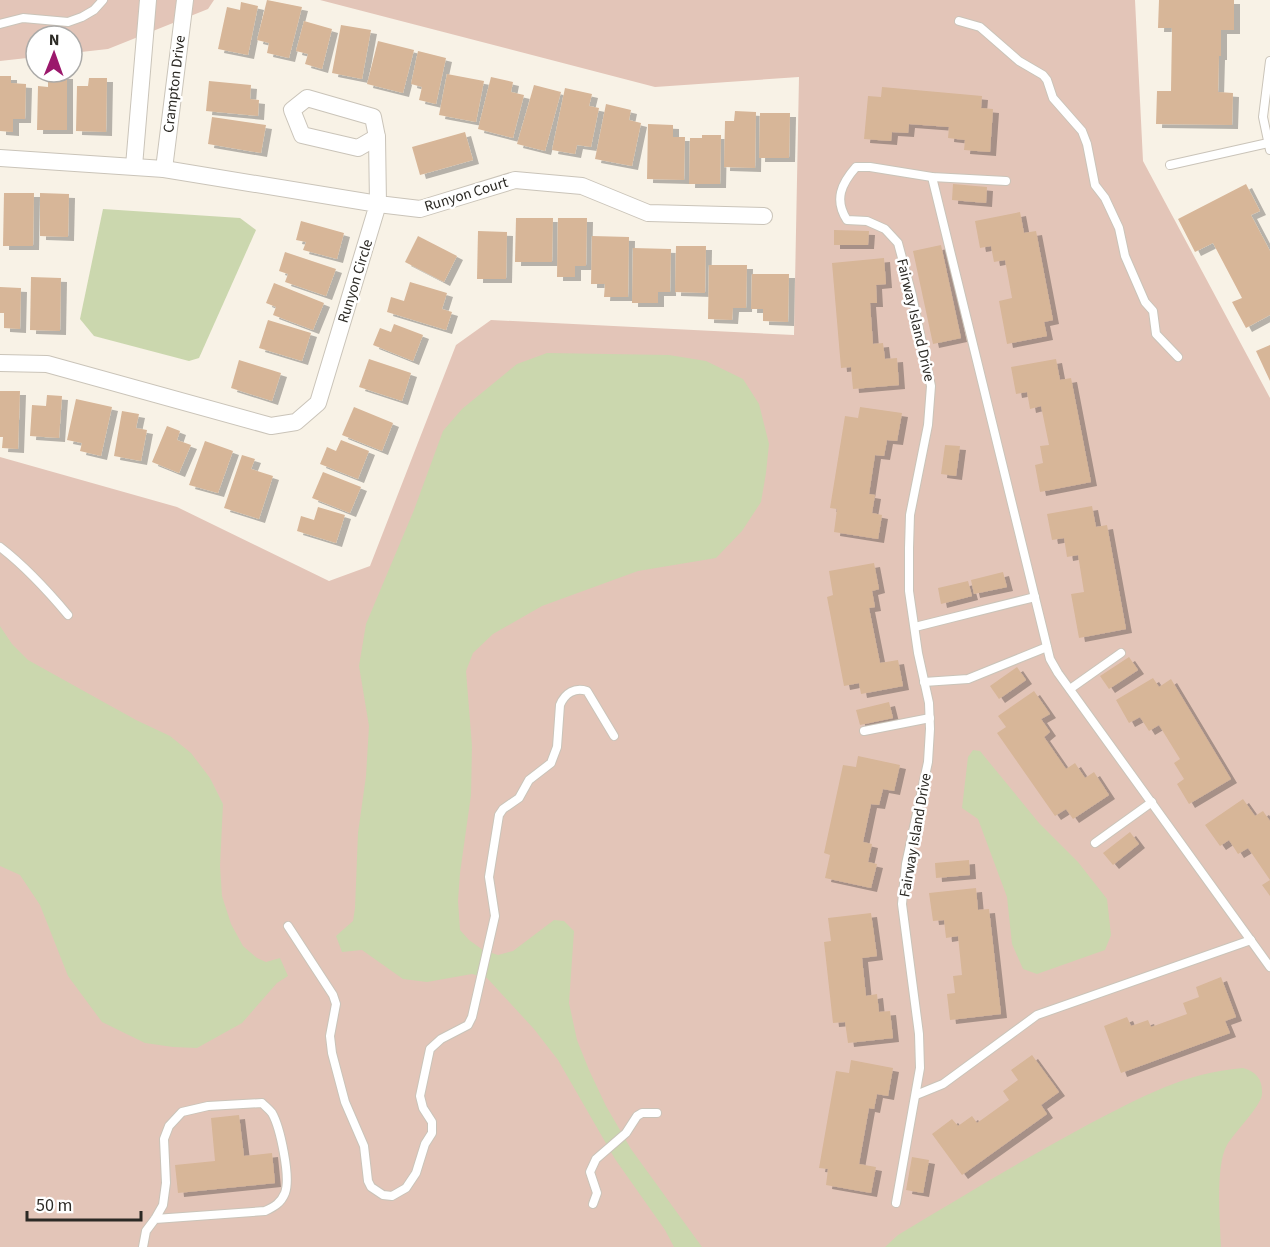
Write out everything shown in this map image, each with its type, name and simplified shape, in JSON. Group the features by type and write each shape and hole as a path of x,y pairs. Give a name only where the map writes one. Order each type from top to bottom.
{"street":[{"name":"Crampton Drive","path":"134,166 148,0"},
{"name":"Crampton Drive","path":"164,169 185,0"},
{"path":"307,98 373,117 377,137 358,148 302,135 292,110 307,98"},
{"name":"Runyon Circle","path":"0,363 47,364 271,426 296,422 318,403 378,204 377,137"},
{"path":"0,158 164,169 378,204"},
{"name":"Runyon Court","path":"378,204 420,209 514,180 582,186 648,213 764,216"}],"lane":[{"path":"0,24 23,18 68,22 88,14 103,0"},
{"path":"959,21 980,27 1019,61 1043,75 1053,98 1082,131 1087,144 1095,185 1105,198 1119,228 1125,256 1145,302 1153,311 1156,334 1178,357"},
{"path":"1170,165 1269,146 1267,121 1270,65"},
{"name":"Fairway Island Drive","path":"896,1203 920,1068 919,1034 902,904 906,864 928,762 929,703 909,591 910,515 928,425 931,386 912,295 898,243 885,228 867,221 847,220 840,209 840,193 846,178 856,167 870,167 932,177 1006,181"},
{"path":"932,177 1050,658 1270,967"},
{"path":"0,547 42,584 68,615"},
{"path":"915,627 1035,597"},
{"path":"924,682 968,679 1047,647"},
{"path":"1070,689 1121,653"},
{"path":"288,926 333,995 336,1004 330,1036 332,1053 345,1102 364,1146 368,1181 371,1187 383,1195 392,1196 400,1193 416,1173 433,1127 423,1108 420,1096 430,1048 441,1039 468,1025 472,1017 495,916 489,869 499,815 503,809 519,798 529,780 551,762 557,747 562,699 572,691 587,692 614,736"},
{"path":"864,731 930,718"},
{"path":"1095,843 1152,802"},
{"path":"916,1095 943,1084 1036,1015 1251,940"},
{"path":"143,1247 146,1231 163,1205 166,1183 164,1139 170,1126 182,1112 208,1106 262,1103 271,1113 278,1130 287,1176 285,1192 277,1206 265,1211 155,1220"},
{"path":"593,1204 597,1193 590,1172 596,1159 626,1133 637,1116 642,1113 657,1113"}],"shaded area":[{"path":"0,0 214,0 208,9 108,49 84,52 84,24 24,24 24,58 0,61"},
{"path":"320,0 1135,0 1143,161 1270,398 1270,1247 0,1247 0,457 177,507 329,581 370,566 456,345 491,320 794,335 799,77 655,87"},
{"path":"103,209 240,218 256,230 199,358 189,361 94,336 80,319"},
{"path":"547,353 669,355 706,361 743,379 759,404 769,444 761,502 742,531 716,558 638,571 542,606 493,634 473,653 466,671 472,746 471,795 460,873 458,901 460,930 483,950 498,955 513,951 554,920 564,921 574,931 569,1003 577,1040 589,1070 606,1106 631,1149 702,1247 674,1247 665,1230 615,1159 558,1060 534,1029 487,978 472,974 427,982 403,979 362,950 342,952 336,936 353,921 355,908 358,833 366,776 369,726 359,666 366,624 414,510 443,431 462,409 517,364"},
{"path":"0,626 12,644 28,660 136,720 170,736 191,753 210,778 223,804 220,866 222,896 231,924 243,946 257,958 266,962 280,958 288,976 277,983 242,1023 197,1048 145,1043 102,1022 68,976 40,905 20,875 0,866"},
{"path":"973,750 980,751 1039,823 1078,862 1107,899 1111,935 1105,950 1037,974 1023,969 1012,944 1007,897 978,819 962,808 968,757"},
{"path":"1243,1068 1258,1077 1262,1095 1257,1106 1227,1145 1223,1154 1219,1194 1221,1247 885,1247 898,1235 993,1178 1127,1105 1182,1081 1201,1075"}],"building":[{"path":"267,0 302,7 289,58 267,53 269,43 257,40"},
{"path":"1159,0 1234,0 1234,30 1221,30 1218,92 1233,93 1232,125 1156,124 1157,91 1171,91 1172,28 1158,28"},
{"path":"241,2 258,6 248,55 218,49 227,7 240,10"},
{"path":"304,21 332,29 322,69 305,64 308,54 296,51"},
{"path":"341,25 371,30 362,79 332,73"},
{"path":"378,41 414,50 403,93 367,84"},
{"path":"418,51 446,58 436,104 419,100 422,87 411,84"},
{"path":"447,74 484,81 476,122 439,115"},
{"path":"0,76 11,76 11,83 26,84 25,119 13,119 13,132 0,131"},
{"path":"491,77 513,82 511,92 524,95 513,138 478,129"},
{"path":"89,78 107,78 106,132 76,131 77,86 88,86"},
{"path":"209,81 251,85 250,99 259,100 258,116 206,111"},
{"path":"48,84 67,84 67,130 37,130 38,86 48,87"},
{"path":"534,85 561,92 545,151 517,144"},
{"path":"882,87 982,96 981,108 993,109 990,152 964,150 965,140 948,138 949,127 909,124 908,133 892,132 891,141 864,139 868,96 881,97"},
{"path":"565,88 592,94 589,106 599,108 591,147 577,145 575,154 552,150"},
{"path":"606,104 631,110 629,120 641,123 632,166 595,159"},
{"path":"735,111 756,112 755,168 724,167 725,121 734,121"},
{"path":"760,113 790,113 789,158 759,158"},
{"path":"212,117 266,125 261,153 208,144"},
{"path":"648,124 673,125 673,137 685,137 684,180 647,179"},
{"path":"465,132 473,160 420,175 412,147"},
{"path":"702,135 721,135 720,184 689,184 690,138 702,138"},
{"path":"953,184 987,187 986,203 952,200"},
{"path":"1246,184 1260,211 1251,215 1270,251 1270,315 1246,328 1232,302 1242,298 1213,243 1195,252 1178,219"},
{"path":"4,193 34,193 33,246 3,246"},
{"path":"40,193 69,194 68,237 40,236"},
{"path":"1020,212 1024,233 1036,231 1053,320 1044,322 1047,336 1007,344 999,301 1012,298 1005,260 994,262 991,246 980,248 975,221"},
{"path":"516,218 553,218 552,262 515,262"},
{"path":"558,218 587,218 586,266 575,266 575,277 557,277"},
{"path":"301,221 344,233 337,259 303,250 306,242 296,240"},
{"path":"834,230 869,231 868,245 834,245"},
{"path":"478,231 507,232 506,279 477,279"},
{"path":"418,236 457,256 444,282 405,262"},
{"path":"592,236 629,237 628,297 604,297 605,284 591,284"},
{"path":"941,245 961,338 933,344 913,251"},
{"path":"676,246 706,246 705,293 675,292"},
{"path":"633,248 671,249 670,292 658,292 658,303 632,303"},
{"path":"285,252 336,269 326,296 285,282 288,274 279,271"},
{"path":"884,258 886,284 876,285 877,303 870,303 873,344 883,343 885,359 897,358 899,385 853,389 851,367 841,368 832,263"},
{"path":"709,265 747,265 746,308 733,308 732,320 708,319"},
{"path":"752,274 789,274 788,322 763,321 763,309 751,309"},
{"path":"31,277 61,278 60,331 30,330"},
{"path":"410,282 447,293 442,309 452,312 446,330 387,312 391,297 404,301"},
{"path":"274,283 324,303 313,330 273,315 276,307 266,303"},
{"path":"0,287 21,288 20,329 4,328 4,313 0,313"},
{"path":"268,320 311,333 302,361 259,348"},
{"path":"394,324 423,335 413,361 373,345 380,328 391,332"},
{"path":"1270,345 1270,381 1256,351"},
{"path":"369,359 411,373 402,401 359,387"},
{"path":"1056,359 1060,380 1071,378 1091,482 1040,492 1035,465 1043,463 1040,446 1049,445 1041,406 1030,409 1027,392 1016,394 1011,367"},
{"path":"239,360 281,373 272,401 231,388"},
{"path":"0,391 20,391 18,449 2,448"},
{"path":"47,395 62,396 59,438 30,436 32,405 46,406"},
{"path":"76,399 112,407 101,456 80,451 82,443 67,440"},
{"path":"354,407 393,423 382,451 342,435"},
{"path":"860,407 902,413 897,441 887,440 884,456 875,455 869,494 875,495 872,513 882,515 878,539 834,532 837,509 830,508 845,416 858,418"},
{"path":"122,411 139,414 136,428 147,430 141,461 114,456"},
{"path":"167,426 180,431 177,440 191,445 179,473 152,462"},
{"path":"341,440 369,451 358,479 320,464 327,447 336,451"},
{"path":"205,441 233,451 218,493 189,485"},
{"path":"945,445 960,446 956,476 941,474"},
{"path":"242,455 255,459 251,469 273,476 259,519 224,508"},
{"path":"323,472 361,487 350,513 312,498"},
{"path":"1092,506 1096,527 1107,525 1126,629 1079,638 1071,594 1084,592 1078,555 1067,557 1064,538 1052,540 1047,514"},
{"path":"318,507 345,515 336,543 297,531 301,516 314,520"},
{"path":"874,563 879,589 872,591 875,607 869,608 880,663 898,660 903,686 861,694 859,683 844,686 827,597 833,595 829,571"},
{"path":"1003,572 1007,587 974,594 971,580"},
{"path":"968,581 972,596 941,604 938,588"},
{"path":"1129,657 1138,670 1109,689 1100,676"},
{"path":"1017,667 1026,680 999,699 990,686"},
{"path":"1153,678 1159,687 1171,679 1231,779 1189,804 1177,784 1184,779 1174,763 1180,759 1159,725 1149,731 1140,717 1129,723 1116,700"},
{"path":"1034,691 1050,714 1041,719 1050,732 1044,737 1066,769 1075,763 1085,778 1094,772 1109,795 1073,819 1066,809 1055,816 997,733 1006,727 998,716"},
{"path":"889,702 893,718 860,725 856,710"},
{"path":"858,756 900,765 894,791 883,789 879,805 871,804 863,842 872,844 868,862 877,864 871,888 825,878 830,855 824,853 843,765 856,767"},
{"path":"1243,799 1255,816 1263,811 1270,821 1270,880 1248,848 1238,854 1229,840 1220,846 1205,825"},
{"path":"1130,832 1139,844 1113,865 1103,853"},
{"path":"969,860 970,875 936,878 935,863"},
{"path":"1270,880 1270,896 1262,885"},
{"path":"976,888 978,910 989,909 1001,1014 950,1020 947,994 955,993 953,976 962,975 958,936 946,938 944,920 933,921 929,893"},
{"path":"871,913 877,956 862,958 866,996 877,994 879,1012 890,1011 893,1038 848,1043 845,1022 833,1023 824,942 831,941 828,918"},
{"path":"1221,977 1236,1017 1225,1021 1230,1033 1121,1073 1104,1026 1127,1017 1131,1026 1148,1020 1151,1027 1187,1014 1183,1003 1199,997 1196,987"},
{"path":"1032,1055 1059,1092 1041,1105 1047,1114 962,1175 932,1134 952,1119 958,1126 972,1116 977,1123 1009,1100 1003,1091 1018,1080 1011,1070"},
{"path":"851,1060 893,1068 888,1096 877,1094 874,1109 869,1108 859,1164 876,1167 871,1193 826,1185 828,1169 819,1168 836,1071 849,1073"},
{"path":"239,1115 244,1156 272,1153 275,1183 178,1193 175,1165 215,1161 211,1118"},
{"path":"912,1157 929,1160 923,1193 906,1190"}]}
